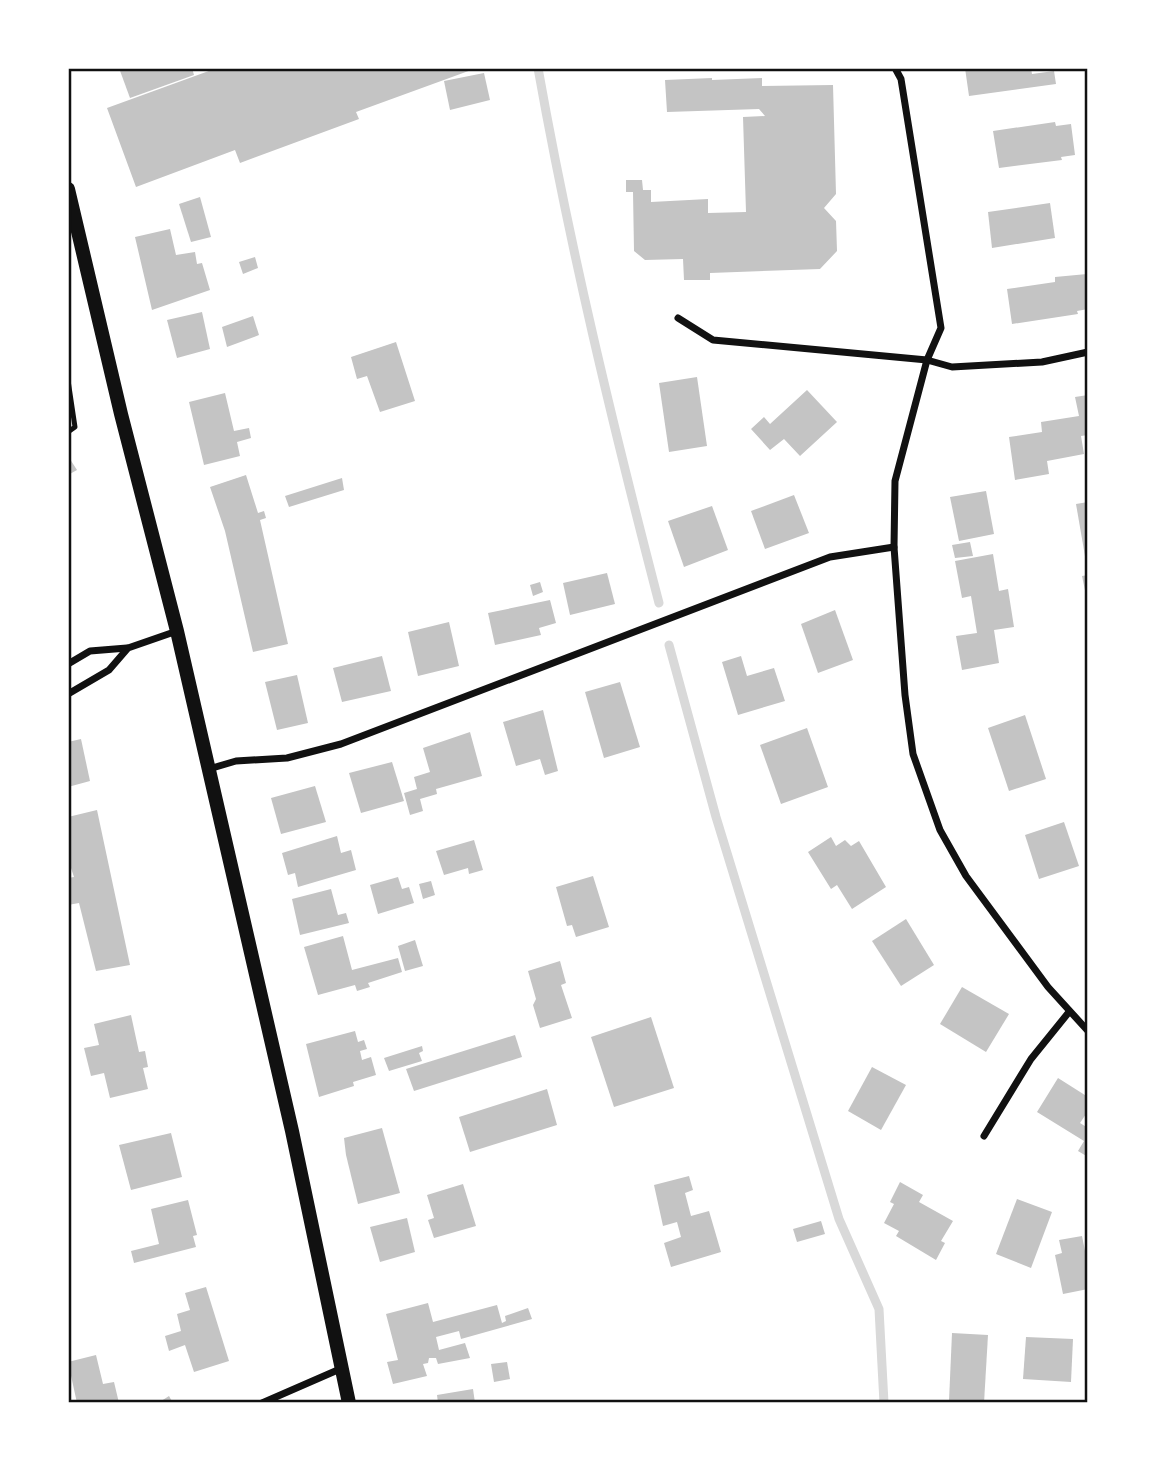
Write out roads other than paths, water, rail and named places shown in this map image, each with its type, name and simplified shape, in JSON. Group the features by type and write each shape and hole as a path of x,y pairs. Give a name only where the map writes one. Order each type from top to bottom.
{"main road":[{"path":"68,189 121,414 177,631 292,1131 349,1403"}],"street":[{"path":"895,68 901,79 941,328 928,360 895,481 894,547 905,695 913,754 940,830 966,876 1013,942 1069,1012 1088,1031"},
{"path":"678,318 713,340 928,360 952,367 1042,362 1088,352"},
{"path":"207,769 236,761 286,758 341,744 830,557 894,547"},
{"path":"68,664 90,652 128,648 177,631"},
{"path":"68,694 109,670 128,648"},
{"path":"984,1136 1031,1059 1069,1012"},
{"path":"262,1403 340,1369"}],"lane":[{"path":"68,432 75,427 69,382"}],"waterway":[{"path":"538,68 593,337 659,603"},
{"path":"669,645 716,817 839,1219 879,1309 884,1403"}]}
